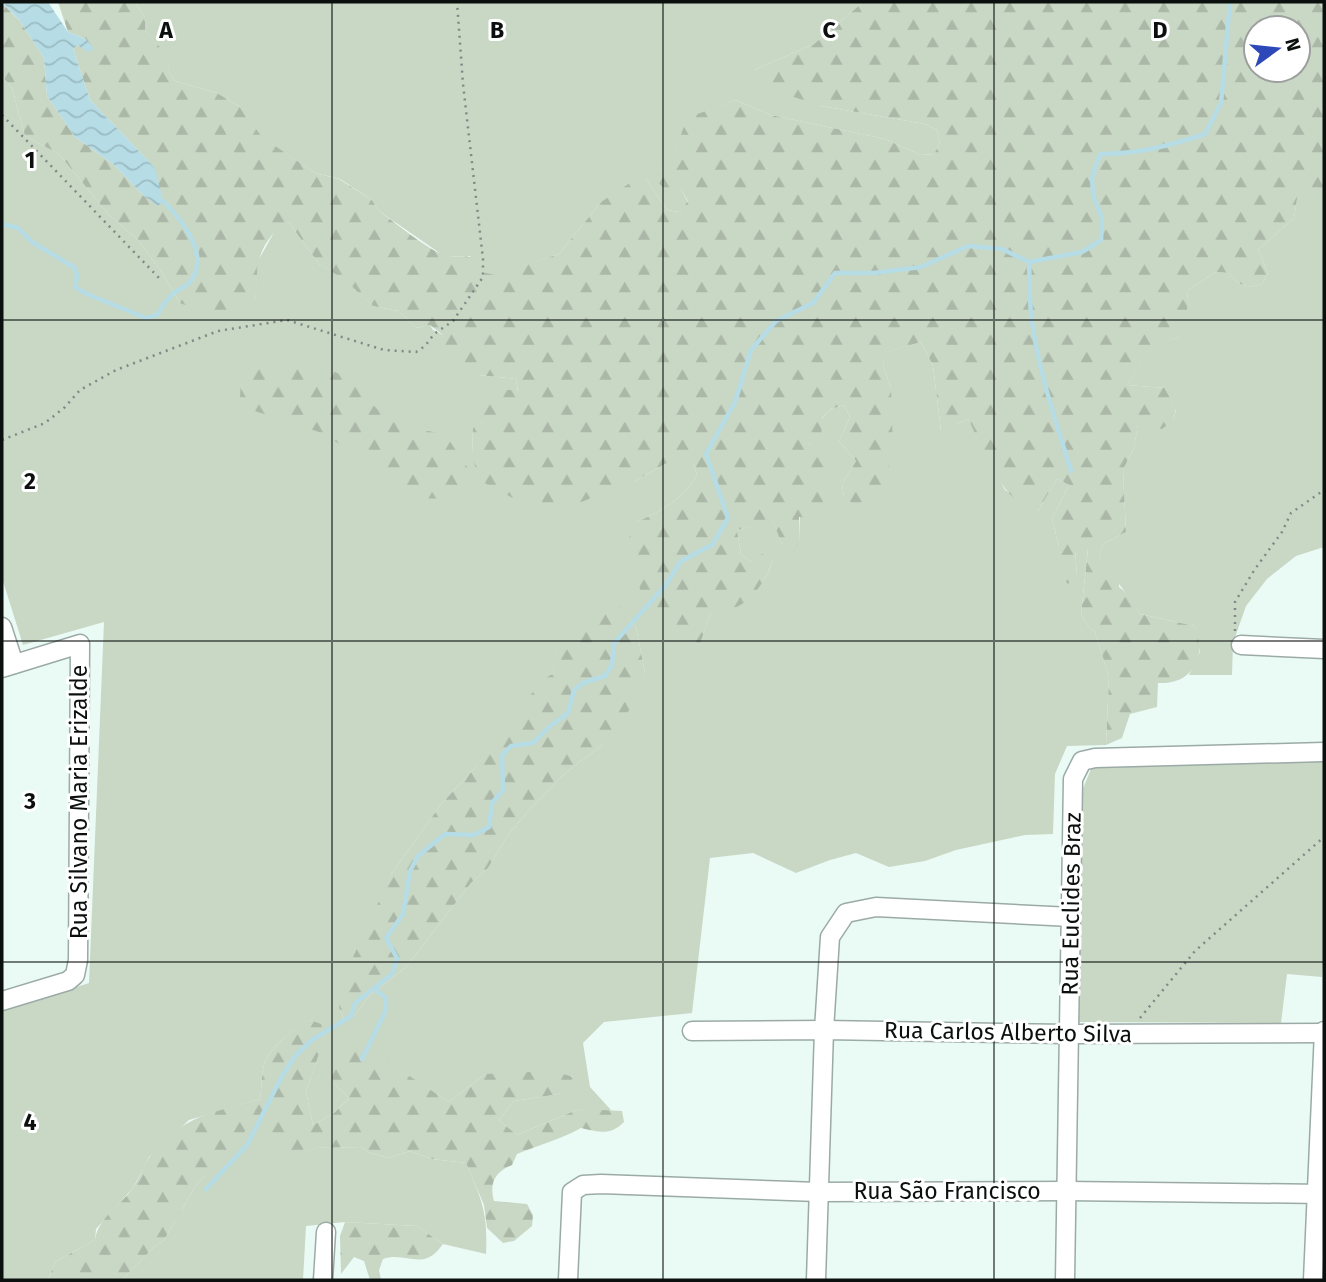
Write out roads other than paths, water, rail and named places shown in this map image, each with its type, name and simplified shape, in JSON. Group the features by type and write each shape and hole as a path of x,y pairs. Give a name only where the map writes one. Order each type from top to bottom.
{"street":[{"path":"2,627 8,666"},
{"name":"Rua Silvano Maria Erizalde","path":"2,1001 68,981 75,975 78,960 80,644 8,666"},
{"path":"1241,645 1324,649"},
{"name":"Rua Euclides Braz","path":"1065,1280 1073,779 1082,761 1095,758 1324,752"},
{"path":"816,1280 824,1030 830,937 846,913 876,907 1071,917"},
{"name":"Rua Carlos Alberto Silva","path":"692,1031 1069,1034 1324,1032"},
{"path":"1313,1280 1320,1194 1324,1032"},
{"name":"Rua São Francisco","path":"568,1280 572,1192 583,1185 818,1192 1320,1194"},
{"path":"323,1280 326,1232"}],"water":[{"path":"2,2 48,2 68,32 86,39 94,49 88,52 78,45 73,49 90,100 155,168 163,201 158,206 144,196 113,164 75,137 47,96 44,58 20,21"}],"waterway":[{"path":"206,1189 247,1145 295,1056 312,1040 351,1016 355,1003 392,974 397,958 386,938 403,914 410,871 418,856 445,834 474,835 489,827 492,803 503,790 502,755 511,746 533,743 568,713 574,690 583,683 605,676 612,665 614,643 665,586 681,561 712,545 728,518 706,454 735,402 751,350 776,321 813,303 835,273 874,273 921,267 968,246 1002,249 1029,262 1082,252 1101,240 1102,218 1093,195 1092,177 1100,154 1128,153 1205,134 1221,103 1230,2"},
{"path":"2,224 18,228 32,242 75,268 75,287 146,318 157,315 169,298 188,284 195,273 197,262 196,251 186,228 163,201"},
{"path":"1029,262 1030,307 1035,341 1048,397 1071,471"},
{"path":"362,1059 386,1010 386,998 377,991 378,986"}]}
